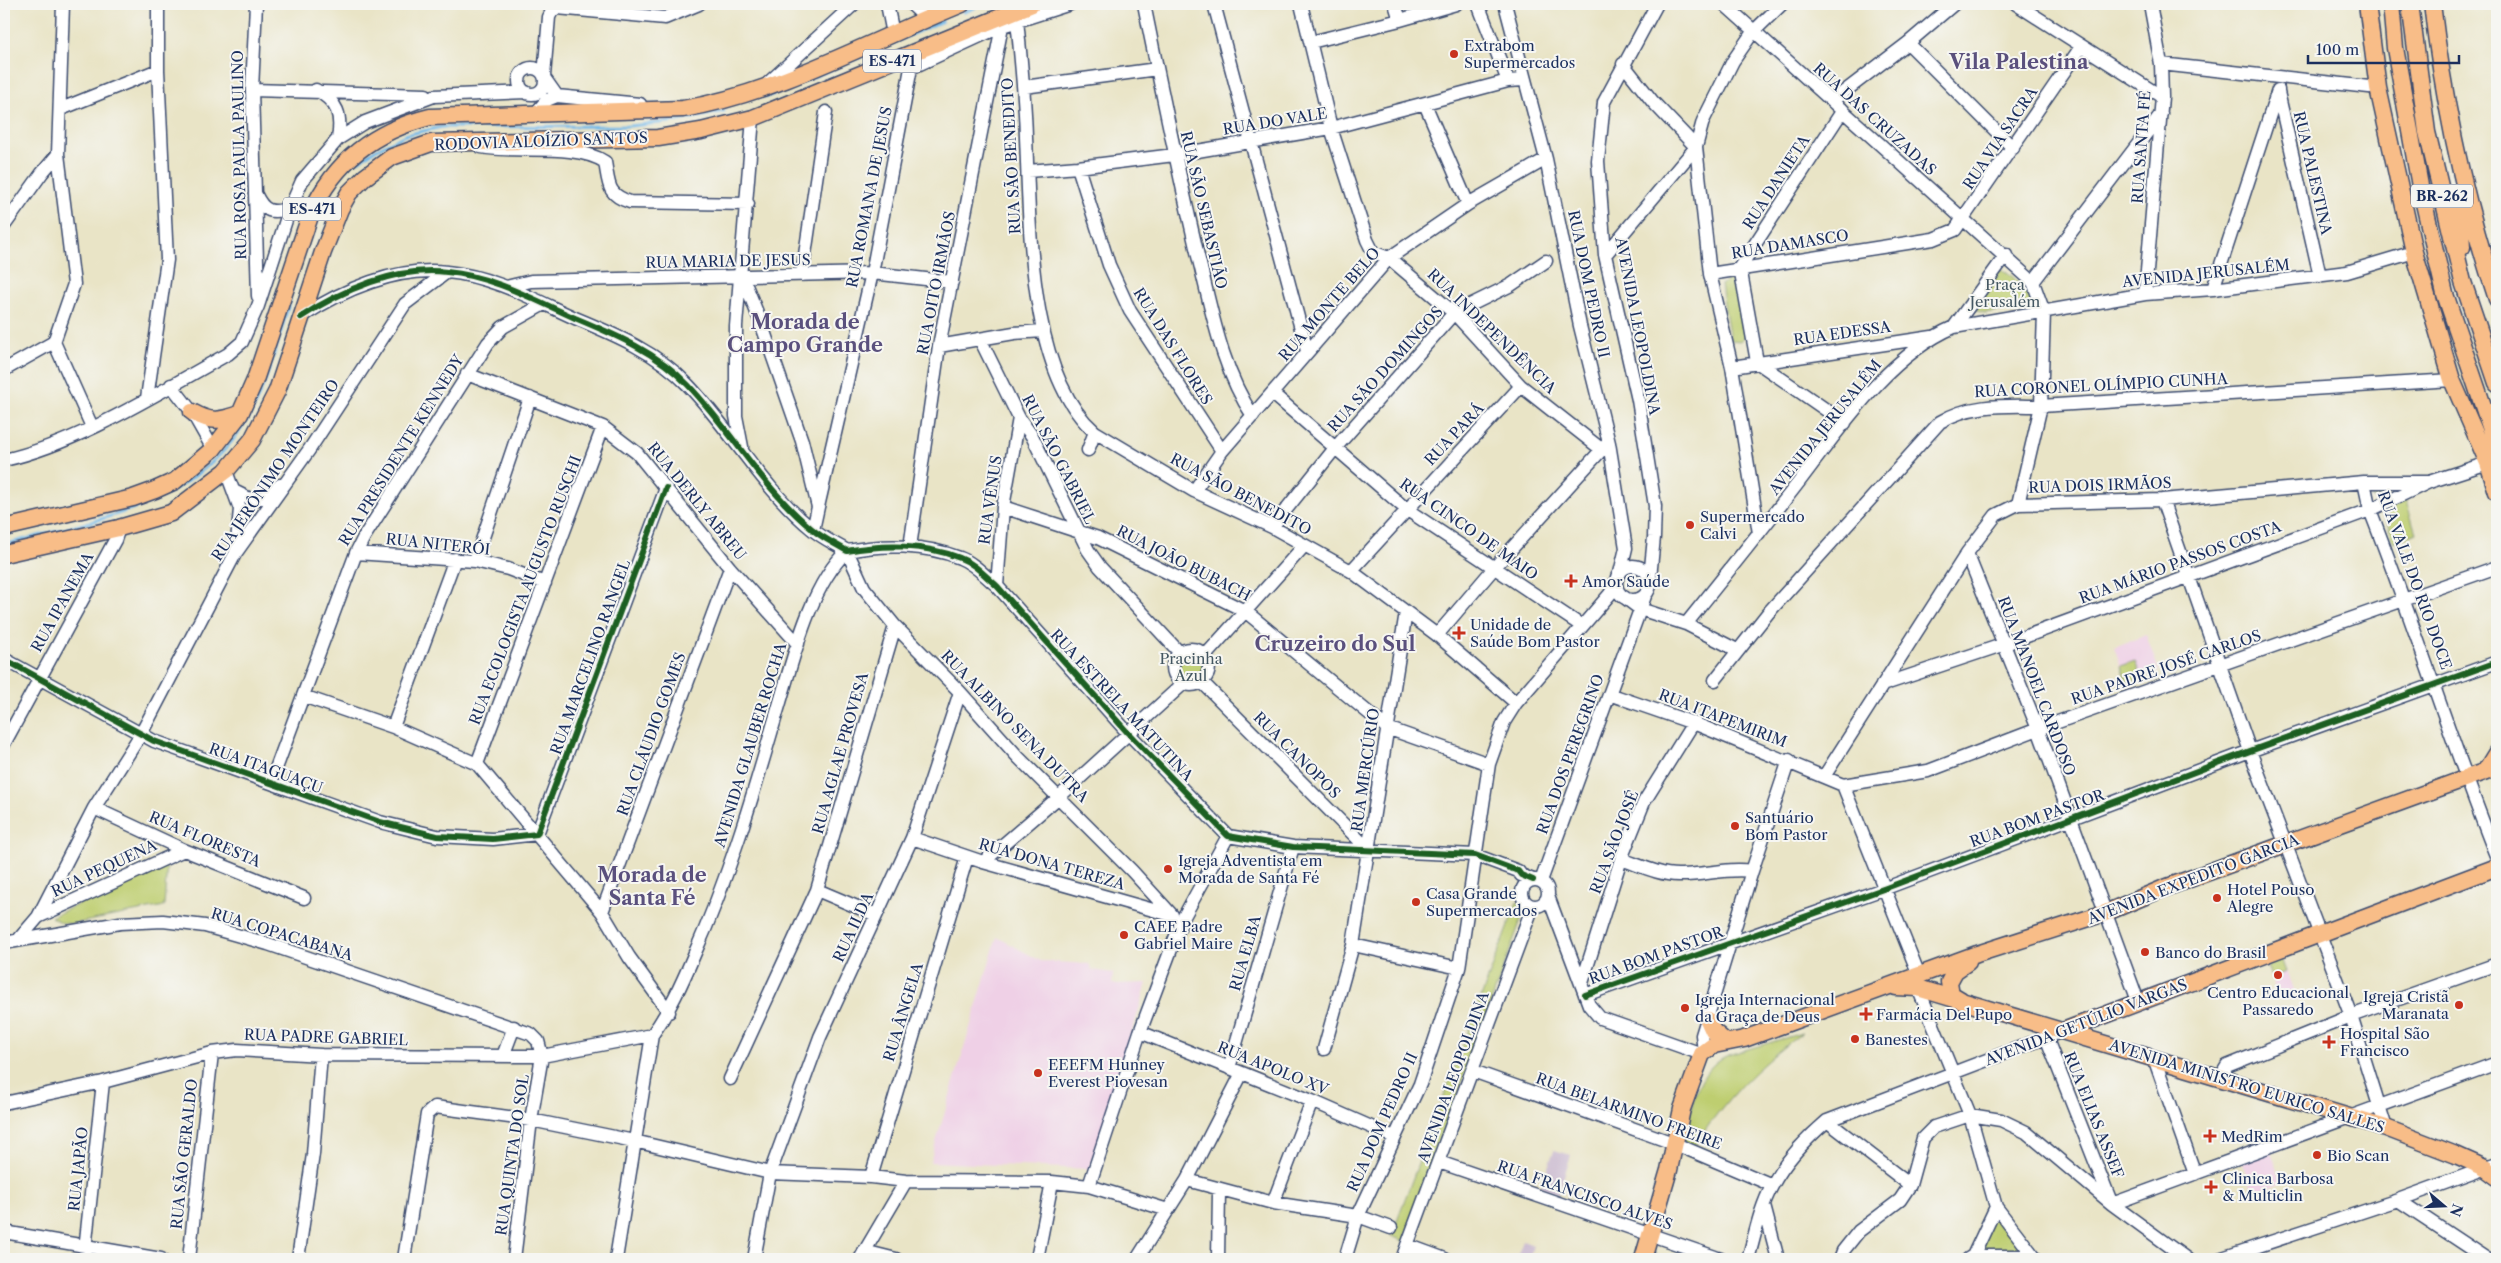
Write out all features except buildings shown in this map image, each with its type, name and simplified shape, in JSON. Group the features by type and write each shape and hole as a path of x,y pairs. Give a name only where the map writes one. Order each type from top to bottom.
{"main road":[{"name":"RODOVIA ALOÍZIO SANTOS","path":"4,528 133,498 220,460 252,440 278,391 331,228 349,193 365,177 392,157 431,143 537,127 682,109 726,99 764,87 962,4"},
{"name":"RODOVIA ALOÍZIO SANTOS","path":"4,554 119,528 171,513 220,460 255,380 311,213 322,190 340,168 364,146 413,121 430,117 658,138 701,131 753,118 1032,4"},
{"name":"BR-262","path":"2367,4 2378,88 2414,252 2456,387 2488,462 2497,492"},
{"path":"2371,34 2379,4"},
{"name":"BR-262","path":"2391,4 2395,48 2418,177 2445,294 2497,446"},
{"name":"BR-262","path":"2410,4 2427,132 2464,282 2497,384"},
{"name":"BR-262","path":"2432,4 2437,45 2471,214 2493,272 2497,299"},
{"path":"726,99 753,118 764,87"},
{"path":"2456,143 2464,282"},
{"path":"2395,168 2445,294"},
{"path":"2456,387 2458,331"},
{"path":"192,412 207,420 222,420 240,414"},
{"path":"2492,769 2497,752"},
{"name":"AVENIDA EXPEDITO GARCIA","path":"1703,1052 1726,1042 1744,1039 1887,988 1919,982 1977,954 2105,913 2162,889 2492,769"},
{"name":"AVENIDA GETÚLIO VARGAS","path":"2062,1031 2320,932 2497,867"},
{"path":"1963,1002 1951,994 1949,982 1955,971 1977,954"},
{"path":"1919,982 1963,1002"},
{"name":"AVENIDA MINISTRO EURICO SALLES","path":"1963,1002 2386,1128 2493,1169"},
{"path":"1708,1020 1713,1031 1726,1042"},
{"path":"1643,1259 1669,1170 1673,1143 1684,1100 1703,1052"}],"street":[{"path":"4,370 54,342 74,284 58,154 63,4"},
{"path":"147,398 167,260 158,70 158,4"},
{"name":"RUA ROSA PAULA PAULINO","path":"256,4 252,90 258,306"},
{"path":"252,90 316,90 434,96 505,92 528,93 542,88 549,17 552,11 557,8 665,18 699,4"},
{"path":"764,87 854,4"},
{"path":"887,4 893,34"},
{"path":"911,4 926,18"},
{"path":"1002,26 1070,4"},
{"name":"RUA SÃO SEBASTIÃO","path":"1144,4 1174,155 1225,363 1237,393 1253,416"},
{"path":"1214,4 1249,141 1307,351"},
{"name":"RUA INDEPENDÊNCIA","path":"1301,4 1331,128 1367,240 1373,252 1389,258 1454,314 1521,386 1605,446"},
{"path":"1395,4 1400,20"},
{"path":"1311,42 1456,4"},
{"path":"1478,4 1508,81"},
{"name":"RUA DOM PEDRO II","path":"1345,1259 1358,1216 1420,1084 1459,968 1489,764 1504,722 1516,703 1610,594 1618,576 1626,548 1546,159 1505,4"},
{"name":"AVENIDA LEOPOLDINA","path":"1650,578 1654,537 1654,506 1638,400 1605,255 1598,142 1604,102 1657,4"},
{"name":"RUA DAS CRUZADAS","path":"1724,4 1753,32 1843,110 1963,221 2006,255 2033,282 2044,312"},
{"path":"1605,255 1696,147 1717,90 1733,60 1753,32 1782,4"},
{"path":"1832,101 1908,43 1954,4"},
{"path":"2016,4 2162,97"},
{"name":"RUA SANTA FÉ","path":"2145,294 2162,97 2161,64 2150,4"},
{"name":"RUA SÃO BENEDITO","path":"1017,20 1024,87 1035,290 1043,332 1072,405 1085,423 1095,432 1194,491 1272,527 1351,571 1437,635 1516,703"},
{"name":"RUA ROMANA DE JESUS","path":"813,530 872,274 911,68 1002,26"},
{"name":"RUA OITO IRMÃOS","path":"910,547 939,346 1002,26"},
{"path":"1908,43 2013,148"},
{"name":"RUA VIA SACRA","path":"1963,221 2081,47"},
{"path":"505,92 524,70 533,68 546,49"},
{"path":"1623,64 1652,102 1696,147 1710,274 1732,367 1759,533"},
{"path":"2161,64 2378,88"},
{"path":"533,68 544,78 557,96"},
{"path":"1024,87 1157,68"},
{"path":"61,109 158,70"},
{"path":"519,77 520,86 528,93 545,149 551,151"},
{"name":"RUA PALESTINA","path":"2276,77 2320,276"},
{"name":"RUA DO VALE","path":"1028,171 1174,155 1331,128 1508,81 1524,80"},
{"path":"316,90 327,96 339,110 338,139"},
{"path":"2213,289 2278,90"},
{"path":"4,460 35,453 92,427 228,354 242,342 258,306 290,208 302,181 338,139 365,122 434,96"},
{"path":"537,127 547,100 557,96 682,109"},
{"path":"1425,104 1468,204"},
{"name":"RUA DANIETA","path":"1740,268 1843,110"},
{"path":"802,275 826,112"},
{"path":"2033,282 2161,114"},
{"path":"743,450 736,416 734,380 736,326 748,204 753,118"},
{"path":"454,141 495,150 593,154 605,162 610,189 618,198 630,202 748,204"},
{"path":"4,226 58,154"},
{"name":"RUA MONTE BELO","path":"1194,491 1222,451 1389,258 1468,204 1546,159"},
{"name":"RUA DAS FLORES","path":"1078,167 1109,265 1130,311 1222,451"},
{"path":"255,192 261,206 270,211 279,212 290,208"},
{"name":"RUA DAMASCO","path":"1710,274 1932,239 1955,230 1963,221"},
{"name":"AVENIDA JERUSALÉM","path":"1686,624 1845,423 1898,363 1932,337 1954,327 2145,294 2213,289 2347,272 2414,252"},
{"path":"1954,327 2006,255"},
{"name":"RUA SÃO DOMINGOS","path":"1272,527 1336,447 1454,314 1510,284 1546,261"},
{"path":"1740,268 1757,362 1845,423"},
{"path":"301,317 329,300 358,287 408,273 447,272 479,278 506,287 623,338 654,356 687,384 743,450 780,498 813,530 847,551"},
{"name":"RUA JERÔNIMO MONTEIRO","path":"20,938 38,917 94,808 141,734 235,554 292,476 405,304 447,272"},
{"name":"RUA MARIA DE JESUS","path":"506,287 531,282 872,274 952,282"},
{"path":"742,276 760,320 802,441 818,507"},
{"name":"RUA PRESIDENTE KENNEDY","path":"271,782 356,553 488,343 503,328 544,304"},
{"path":"2018,504 2041,406 2044,312"},
{"path":"939,346 1014,333 1043,332"},
{"name":"RUA EDESSA","path":"1732,367 1932,337"},
{"name":"RUA SÃO GABRIEL","path":"980,339 1019,418 1032,436 1078,530 1100,567 1180,653"},
{"path":"54,342 92,427"},
{"name":"RUA DERLY ABREU","path":"467,374 603,427 638,452 730,568 798,644"},
{"path":"171,385 192,412 220,460 234,491 241,514 235,554"},
{"name":"RUA PARÁ","path":"1351,571 1521,386"},
{"name":"RUA CORONEL OLÍMPIO CUNHA","path":"1715,680 1737,650 1940,422 1956,412 1980,407 2041,406 2456,387"},
{"name":"RUA CINCO DE MAIO","path":"1273,394 1406,509 1582,626"},
{"path":"475,561 530,398"},
{"name":"RUA VÊNUS","path":"997,586 1004,507 1019,418"},
{"name":"RUA ECOLOGISTA AUGUSTO RUSCHI","path":"477,764 603,427"},
{"path":"1088,450 1095,432"},
{"path":"1437,635 1494,568 1605,446"},
{"name":"RUA MÁRIO PASSOS COSTA","path":"1882,685 2005,644 2370,510 2429,482 2488,462"},
{"path":"234,491 252,500 265,497 292,476"},
{"name":"RUA DOIS IRMÃOS","path":"1825,775 1966,553 1996,515 2018,504 2162,500 2364,482 2429,482"},
{"name":"RUA VALE DO RIO DOCE","path":"2364,482 2370,510 2405,599 2436,686 2465,778 2497,858"},
{"name":"RUA MARCELINO RANGEL","path":"537,834 666,488"},
{"path":"2162,500 2250,751 2351,1016 2386,1128"},
{"name":"RUA JOÃO BUBACH","path":"1004,507 1078,530 1116,546 1245,611 1387,728 1489,764"},
{"name":"RUA IPANEMA","path":"4,744 38,678 115,540 119,528"},
{"path":"1205,656 1304,546"},
{"name":"RUA ESTRELA MATUTINA","path":"847,551 869,547 910,547 960,558 977,568 997,586 1128,733 1228,836"},
{"name":"RUA ALBINO SENA DUTRA","path":"847,551 864,588 895,626 960,692 1018,757 1060,796 1177,918"},
{"name":"AVENIDA GLAUBER ROCHA","path":"652,1035 669,1012 712,916 739,836 798,644 827,573 847,551"},
{"name":"RUA NITERÓI","path":"356,553 475,561 545,583"},
{"name":"RUA MANOEL CARDOSO","path":"1966,553 2005,644 2038,729 2138,1001"},
{"path":"393,728 455,559"},
{"path":"1624,598 1636,600 1645,596 1650,588 1650,578 1644,570 1636,566 1627,567 1618,576 1617,588 1624,598 1640,609 1686,624 1737,650"},
{"name":"RUA PADRE JOSÉ CARLOS","path":"1843,784 1928,772 2038,729 2497,567"},
{"name":"RUA CLÁUDIO GOMES","path":"602,912 730,568"},
{"name":"RUA DOS PEREGRINO","path":"1530,881 1609,694 1645,596"},
{"name":"RUA MERCÚRIO","path":"1324,1049 1353,945 1370,851 1387,728 1406,612"},
{"name":"RUA AGLAE PROVESA","path":"730,1079 817,890 895,626"},
{"path":"1193,649 1205,656 1208,669 1202,681 1193,684 1184,683 1177,677 1173,669 1175,660 1180,653 1193,649"},
{"name":"RUA ITAGUAÇU","path":"4,659 154,741 380,822 438,836 493,839 537,834"},
{"name":"RUA BOM PASTOR","path":"1584,989 1886,888 2250,751 2436,686 2497,662"},
{"name":"RUA CANOPOS","path":"1202,681 1370,851"},
{"path":"983,862 1060,796 1184,683"},
{"name":"RUA ILDA","path":"754,1259 770,1173 820,1037 912,838 960,692"},
{"name":"RUA ITAPEMIRIM","path":"1609,694 1696,724 1789,760 1843,784"},
{"path":"303,696 393,728 477,764 602,912 629,957 669,1012"},
{"name":"RUA SÃO JOSÉ","path":"1584,989 1621,859 1644,802 1692,725 1696,724"},
{"path":"1089,1186 1177,918 1228,836 1292,847 1475,855 1518,871 1530,881 1548,889 1548,896 1589,1005 1600,1018 1703,1052 1701,1041 1730,941 1789,760"},
{"path":"1843,784 1886,888 1953,1074 1970,1115 1996,1207 2034,1258"},
{"name":"RUA FLORESTA","path":"94,808 184,850 304,898"},
{"name":"RUA DONA TEREZA","path":"912,838 983,862 1177,918"},
{"name":"RUA ELBA","path":"1137,1259 1187,1180 1236,1071 1292,847"},
{"name":"RUA PEQUENA","path":"38,917 184,850"},
{"name":"RUA ÂNGELA","path":"871,1177 967,857"},
{"path":"1621,859 1661,872 1678,875 1740,869 1752,871"},
{"path":"1530,881 1524,899 1533,906 1540,905 1548,896"},
{"path":"817,890 876,916"},
{"name":"AVENIDA LEOPOLDINA","path":"1404,1253 1533,906"},
{"name":"RUA COPACABANA","path":"4,943 20,938 129,923 163,921 204,926 268,944 514,1027 531,1034 538,1041 542,1056"},
{"path":"1353,945 1459,968"},
{"path":"2229,1081 2224,1071 2228,1066 2351,1016 2497,964"},
{"path":"504,1056 514,1027"},
{"name":"AVENIDA GETÚLIO VARGAS","path":"1748,1259 1772,1185 1804,1141 1827,1121 2062,1031"},
{"name":"RUA APOLO XV","path":"1140,1032 1312,1101 1394,1137"},
{"path":"616,1259 652,1035"},
{"name":"RUA PADRE GABRIEL","path":"4,1103 103,1082 212,1053 237,1050 321,1055 542,1056 652,1035"},
{"name":"RUA ELIAS ASSEF","path":"2046,1037 2112,1204"},
{"name":"RUA SÃO GERALDO","path":"189,1259 212,1053"},
{"path":"298,1259 313,1154 321,1055"},
{"name":"RUA QUINTA DO SOL","path":"515,1259 530,1120 542,1056"},
{"path":"2154,1058 2195,1174"},
{"path":"2112,1204 2497,1064"},
{"name":"RUA BELARMINO FREIRE","path":"1473,1071 1673,1143 1772,1185"},
{"name":"RUA JAPÃO","path":"84,1259 103,1082"},
{"path":"1274,1202 1312,1101"},
{"path":"404,1259 427,1114 435,1107 530,1120 634,1141 770,1173 871,1177 906,1182 1052,1182 1089,1186 1168,1210"},
{"path":"1840,1259 1850,1240 1900,1200 1910,1185 1923,1138 1934,1127 1970,1115 2001,1120 2021,1128 2112,1204 2187,1259"},
{"path":"1827,1121 1910,1185"},
{"name":"RUA FRANCISCO ALVES","path":"1439,1162 1721,1259"},
{"path":"2219,1259 2493,1169"},
{"path":"1187,1180 1219,1190 1274,1202 1358,1216"},
{"path":"896,1259 862,1255 906,1182"},
{"path":"1038,1259 1052,1182"},
{"path":"1218,1259 1219,1190"},
{"path":"2398,1200 2488,1258"},
{"path":"1764,1205 1778,1259"},
{"path":"1996,1207 1971,1258 2034,1258"},
{"name":"RUA DOM PEDRO II","path":"1358,1216 1391,1228"},
{"path":"4,1232 161,1259"},
{"path":"1404,1253 1416,1259"},
{"path":"1404,1253 1445,1259"}],"shaded area":[{"path":"2146,635 2159,671 2127,683 2114,647"},
{"name":"EEEFM Hunney Everest Piovesan","path":"997,937 1041,961 1089,964 1092,970 1113,973 1112,984 1147,983 1090,1169 930,1162"},
{"name":"Centro Educacional Passaredo","path":"2280,955 2294,992 2281,997 2278,988 2275,989 2265,961"},
{"path":"1554,1150 1571,1155 1558,1194 1541,1187"},
{"path":"2271,1152 2283,1182 2254,1194 2242,1163"},
{"path":"1523,1241 1533,1245 1529,1259 1516,1259"}],"green space":[{"name":"Praça Jerusalém","path":"2000,270 2007,272 2032,294 2032,307 1984,313 1977,311 1976,306"},
{"path":"1730,277 1737,282 1746,335 1741,341 1730,340 1721,285"},
{"path":"2369,485 2399,486 2398,493 2372,499"},
{"path":"2405,499 2416,533 2394,542 2381,508"},
{"name":"Pracinha Azul","path":"1191,650 1198,651 1203,655 1207,660 1207,674 1203,679 1198,683 1191,684 1184,683 1179,679 1175,674 1174,667 1175,660 1179,655 1184,651"},
{"path":"2135,661 2141,678 2127,683 2121,666"},
{"path":"167,863 164,906 73,924 63,923 51,917"},
{"path":"1517,902 1526,906 1404,1241 1391,1236"},
{"path":"2281,958 2286,972 2271,977 2266,964"},
{"path":"1802,1033 1742,1085 1716,1115 1693,1149 1683,1145 1692,1107 1701,1081 1717,1062 1728,1055"},
{"path":"1996,1207 2032,1256 1973,1256"}],"waterway":[{"path":"964,12 984,4"},
{"path":"766,97 942,21"},
{"path":"358,161 405,135 442,127 629,126 678,121 724,111"},
{"path":"4,545 108,517 142,505 173,490 202,471 228,446 256,403 267,375 290,301"}],"cycle path":[{"path":"301,317 334,298 371,282 390,276 428,271 464,274 480,278 606,331 650,354 688,385 778,496 794,513 820,535 847,551 889,546 918,548 947,553 975,566 997,586 1128,733 1228,836 1293,847 1475,855 1518,871 1521,875 1533,880"},
{"path":"4,659 154,741 380,822 437,836 493,839 537,834 666,488"},
{"path":"1585,995 1886,888 2250,751 2497,662"}],"place":[{"name":"Extrabom Supermercados","path":"1454,54"},
{"name":"Supermercado Calvi","path":"1690,525"},
{"name":"Amor Saúde","path":"1571,581"},
{"name":"Unidade de Saúde Bom Pastor","path":"1459,633"},
{"name":"Santuário Bom Pastor","path":"1735,826"},
{"name":"Igreja Adventista em Morada de Santa Fé","path":"1168,869"},
{"name":"Hotel Pouso Alegre","path":"2217,898"},
{"name":"Casa Grande Supermercados","path":"1416,902"},
{"name":"CAEE Padre Gabriel Maire","path":"1124,935"},
{"name":"Banco do Brasil","path":"2145,952"},
{"name":"Centro Educacional Passaredo","path":"2278,975"},
{"name":"Igreja Cristã Maranata","path":"2459,1005"},
{"name":"Igreja Internacional da Graça de Deus","path":"1685,1008"},
{"name":"Farmácia Del Pupo","path":"1866,1014"},
{"name":"Banestes","path":"1855,1039"},
{"name":"Hospital São Francisco","path":"2329,1042"},
{"name":"EEEFM Hunney Everest Piovesan","path":"1038,1073"},
{"name":"MedRim","path":"2210,1136"},
{"name":"Bio Scan","path":"2317,1155"},
{"name":"Clinica Barbosa & Multiclin","path":"2211,1187"}],"district":[{"name":"Vila Palestina","path":"2019,62"},
{"name":"Morada de Campo Grande","path":"805,334"},
{"name":"Cruzeiro do Sul","path":"1335,644"},
{"name":"Morada de Santa Fé","path":"652,886"}]}
